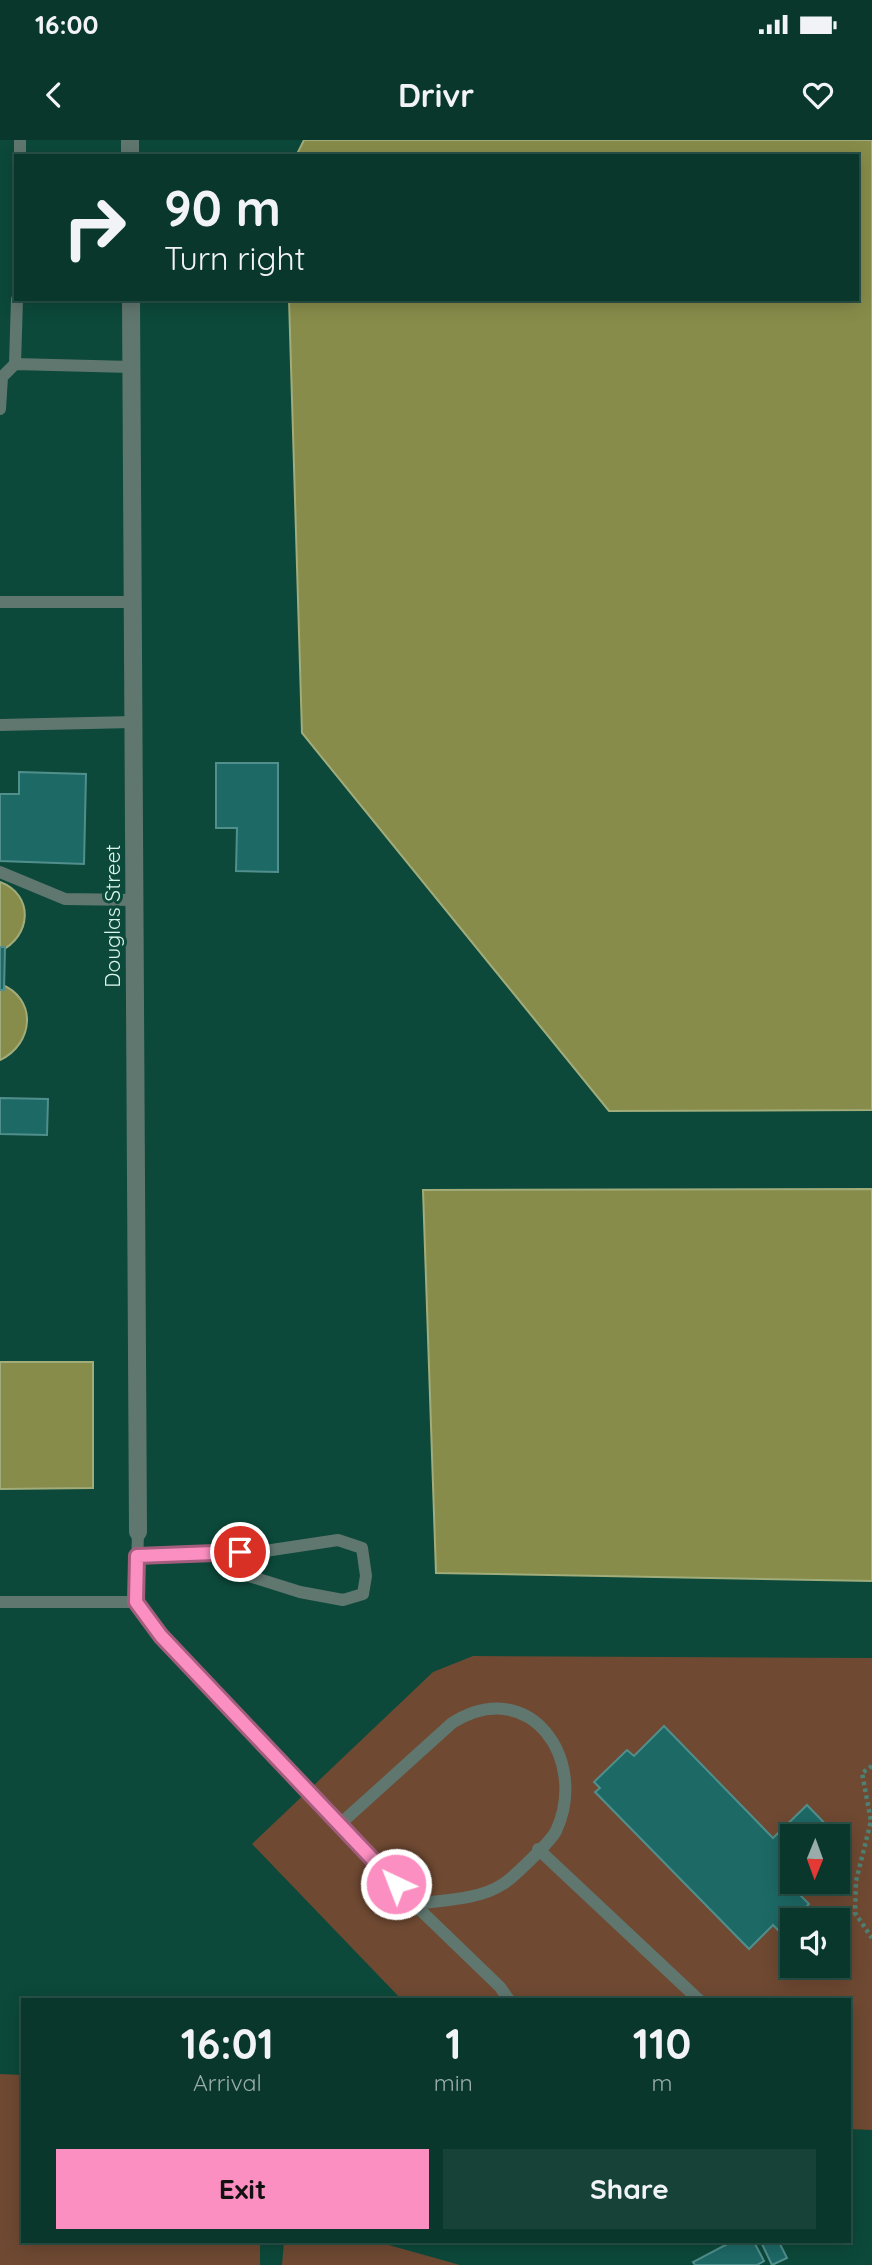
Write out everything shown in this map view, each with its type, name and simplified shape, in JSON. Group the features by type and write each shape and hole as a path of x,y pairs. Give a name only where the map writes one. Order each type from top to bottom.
{"street":[{"name":"Douglas Street","path":"131,301 138,1532"}],"lane":[{"path":"0,409 2,377 15,364 17,301"},
{"path":"15,364 131,367"},
{"path":"0,602 132,602"},
{"path":"0,726 133,722"},
{"path":"0,872 65,899 134,900"},
{"path":"138,1532 136,1602 161,1636 414,1904 500,1987 508,1998"},
{"path":"137,1556 265,1550 338,1540 362,1548 366,1576 363,1594 343,1600 300,1592 246,1575 214,1553"},
{"path":"0,1602 136,1602"},
{"path":"339,1825 452,1723 472,1710 509,1707 537,1721 555,1745 563,1774 563,1802 555,1833 503,1884 477,1895 414,1904"},
{"path":"538,1849 697,1998"}],"path":[{"path":"872,1766 862,1773 871,1821 856,1881 855,1913 872,1938"}],"shaded area":[{"path":"304,140 872,140 872,1110 609,1111 302,733 289,301 859,301 859,154 297,154"},
{"path":"0,882 19,896 25,916 18,936 0,951"},
{"path":"0,984 21,1000 27,1021 20,1043 0,1060"},
{"path":"872,1189 872,1581 436,1573 423,1190"},
{"path":"0,1362 93,1362 93,1488 0,1489"},
{"path":"473,1656 872,1658 872,2130 851,2129 851,1998 400,1998 252,1844 433,1672"},
{"path":"0,2074 21,2075 21,2243 260,2243 260,2265 0,2265"},
{"path":"284,2243 382,2243 460,2265 282,2265"}],"building":[{"path":"216,763 278,763 278,872 236,871 237,828 216,828"},
{"path":"19,772 86,774 84,864 0,861 0,794 19,794"},
{"path":"0,947 5,947 4,990 0,990"},
{"path":"0,1098 48,1099 47,1135 0,1134"},
{"path":"664,1726 773,1838 780,1831 780,1894 801,1894 809,1904 805,1908 780,1908 780,1932 773,1925 749,1949 595,1792 600,1788 594,1782 627,1750 634,1756"},
{"path":"807,1805 825,1824 787,1824"},
{"path":"729,2243 755,2243 764,2261 757,2265 695,2265 693,2262"},
{"path":"761,2243 780,2243 787,2258 772,2265"}],"route":[{"path":"240,1552 137,1556 136,1602 161,1636 396,1884"}]}
